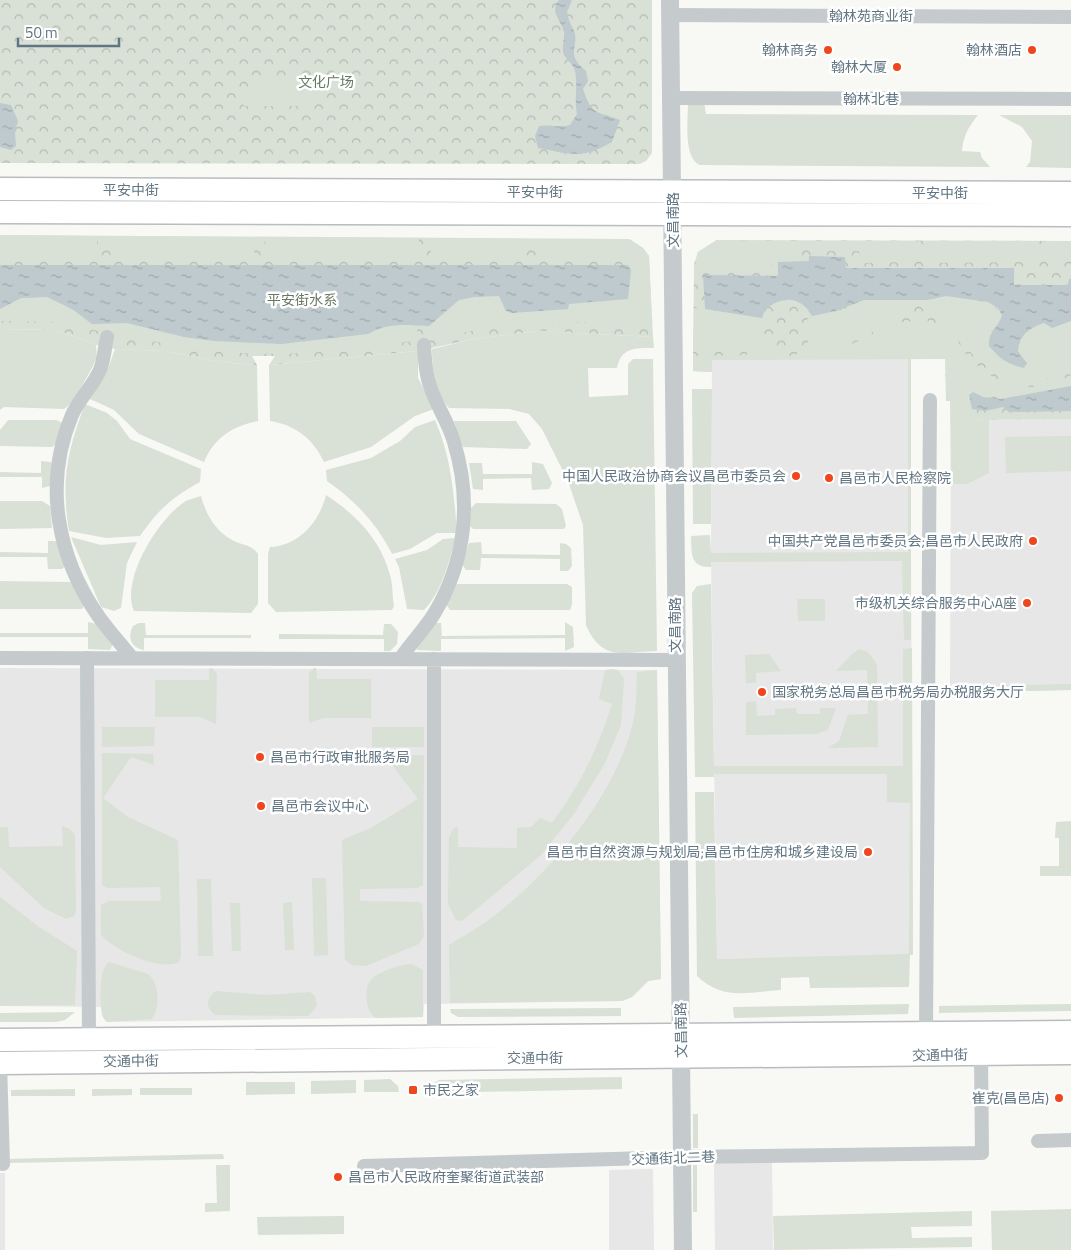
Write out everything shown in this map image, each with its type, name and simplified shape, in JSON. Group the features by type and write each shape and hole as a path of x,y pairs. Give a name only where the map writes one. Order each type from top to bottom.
{"main road":[{"name":"平安中街","path":"0,189 1071,215"},
{"name":"平安中街","path":"0,212 673,204 1071,193"},
{"name":"交通中街","path":"0,1063 681,1046 926,1033 1071,1032"},
{"name":"交通中街","path":"0,1040 434,1037 981,1054 1071,1053"}],"street":[{"name":"翰林苑商业街","path":"670,8 1071,17"},
{"name":"文昌南路","path":"670,8 675,660 684,1157 683,1250"},
{"name":"翰林北巷","path":"670,98 1071,99"},
{"path":"107,337 100,370 72,414 60,453 55,494 61,534 76,574 98,616 132,658"},
{"path":"400,659 432,616 449,586 458,558 464,523 464,480 454,440 426,374 424,345"},
{"path":"926,1033 930,400"},
{"path":"0,658 675,660"},
{"path":"87,658 89,1040"},
{"path":"434,659 434,1037"},
{"name":"交通街北二巷","path":"364,1166 684,1157 982,1153 981,1054"},
{"path":"0,1063 4,1164 0,1164"},
{"path":"1038,1141 1071,1140"}],"shaded area":[{"path":"910,359 913,955 717,959 711,557 712,360"},
{"path":"1071,419 1071,690 950,692 951,420"},
{"path":"0,668 657,670 661,979 648,981 632,997 622,1001 424,1004 423,1017 107,1022 102,1016 101,1007 0,1006"},
{"path":"772,1160 773,1250 715,1250 714,1161"},
{"path":"653,1169 654,1250 609,1250 609,1170"},
{"path":"0,1173 5,1173 5,1250 0,1250"}],"green space":[{"name":"文化广场","path":"0,0 652,0 652,153 646,161 640,164 0,163"},
{"path":"305,77 319,102 315,106 245,106 237,101 255,78"},
{"path":"704,102 706,114 978,115 967,132 962,151 980,152 982,158 990,167 700,165 695,161 689,146 687,128 688,103"},
{"path":"999,115 1071,115 1071,168 1026,167 1030,162 1032,141 1022,127"},
{"name":"平安街水系","path":"0,235 629,239 643,248 649,256 653,337 538,331 474,339 418,351 269,365 275,356 252,356 257,365 220,362 166,351 115,349 96,345 57,330 0,329"},
{"path":"0,235 97,236 97,257 0,255"},
{"path":"110,236 255,237 254,258 111,256"},
{"path":"265,237 419,238 417,258 270,259 266,252"},
{"path":"430,238 526,239 526,254 523,257 436,259 431,254"},
{"path":"536,239 629,239 643,248 649,256 652,325 578,322 510,324 428,339 429,326 459,300 474,297 499,296 506,311 512,313 568,309 568,304 628,299 628,265 620,258 542,259 537,253"},
{"path":"717,240 1071,241 1071,419 951,420 950,401 946,401 945,359 712,360 712,372 693,371 694,264 698,252"},
{"path":"717,240 798,241 798,257 772,257 773,270 694,270 698,252"},
{"path":"808,241 916,241 916,262 860,263 859,251 809,251"},
{"path":"925,241 1039,241 1039,262 925,263"},
{"path":"1046,241 1071,241 1071,259 1046,259"},
{"path":"946,296 977,299 991,304 1002,315 1000,324 991,332 1021,356 1018,345 1028,331 1044,323 1052,328 1071,321 1071,369 1047,379 1025,382 1014,381 993,371 969,350 956,325 948,320 927,313 927,300"},
{"path":"47,297 72,309 92,324 98,324 99,331 55,322 0,321 0,309 21,298"},
{"path":"864,300 912,300 912,314 848,342 836,345 807,345 811,333 807,319 848,308"},
{"path":"694,308 762,318 765,322 763,330 765,343 744,351 693,352"},
{"path":"925,320 952,328 968,357 981,369 1002,382 1025,387 1036,387 1059,381 1071,375 1071,386 1035,394 1008,397 995,397 973,392 972,409 975,409 974,420 989,419 989,473 967,484 951,484 950,401 946,401 946,359 911,359 911,640 904,640 902,561 711,562 711,567 704,567 695,562 692,553 691,536 710,535 711,553 908,552 908,359 712,360 712,372 693,371 693,356 745,355 768,347 781,356 795,355 804,349 830,350 851,344 898,324"},
{"path":"111,323 127,323 184,337 281,344 368,334 386,327 410,325 417,326 418,340 318,352 242,353 150,341 111,333"},
{"path":"0,329 57,330 96,345 97,357 73,402 64,409 4,407 0,410"},
{"path":"538,331 653,337 654,348 635,349 626,352 619,361 617,368 588,368 589,397 628,395 628,364 633,359 653,359 657,651 614,652 606,650 592,637 586,625 583,525 568,481 542,429 529,414 509,409 449,408 437,388 432,349 474,339"},
{"path":"115,349 166,351 220,362 257,365 258,421 240,426 225,434 213,446 204,462 139,434 114,410 90,399 109,366"},
{"path":"418,351 418,378 434,409 415,416 371,447 324,462 315,446 303,434 288,426 270,421 269,365"},
{"path":"692,389 712,389 711,524 693,524"},
{"path":"85,404 107,413 117,421 130,439 201,469 200,482 181,493 166,505 153,518 140,536 106,538 69,531 66,496 67,466"},
{"path":"8,420 57,420 62,423 56,444 52,447 0,446 0,430"},
{"path":"435,420 448,461 457,533 437,533 410,549 392,554 364,513 347,496 327,481 326,470 371,458 400,441 415,427"},
{"path":"454,421 516,421 531,444 527,449 463,447"},
{"path":"1071,436 1071,471 1006,473 1005,437"},
{"path":"41,461 51,462 53,466 50,486 42,488 42,477 0,477 0,472 41,473"},
{"path":"532,462 543,464 552,483 549,489 532,490 531,478 483,479 483,490 473,489 469,463 482,463 483,474 532,474"},
{"path":"326,495 365,528 379,549 385,560 391,580 394,606 392,610 276,612 268,603 268,554 270,547 290,542 307,530 319,514"},
{"path":"201,496 209,516 217,528 228,537 250,547 258,554 258,604 251,613 134,611 131,598 132,583 145,550 154,535 175,509 186,501"},
{"path":"0,501 42,501 50,506 52,528 0,529"},
{"path":"476,503 556,504 562,509 566,526 564,529 473,529 470,526 471,508"},
{"path":"71,537 101,545 137,542 127,563 121,608 114,611 101,607"},
{"path":"455,538 444,576 430,603 424,610 407,609 399,567 395,559 427,550 443,539"},
{"path":"48,541 56,541 59,544 65,566 62,569 48,569 47,557 0,557 0,552 48,553"},
{"path":"481,542 482,554 560,555 560,543 566,544 571,548 572,566 568,571 560,571 560,559 481,558 480,570 466,570 462,564 469,543"},
{"path":"0,581 70,582 73,584 84,606 82,609 0,609"},
{"path":"456,584 567,584 572,587 572,605 570,610 450,610 445,603"},
{"path":"711,584 714,766 903,766 903,649 912,648 913,955 910,955 909,987 810,988 809,977 781,978 781,990 736,993 717,989 697,976 695,792 714,792 717,959 909,954 910,803 887,802 887,774 714,774 714,777 695,777 692,593 697,586"},
{"path":"797,599 825,599 825,621 798,621"},
{"path":"88,622 97,624 113,644 110,650 88,649 88,637 0,637 0,633 88,633"},
{"path":"565,622 573,627 574,647 565,651 565,638 441,639 441,651 417,650 416,647 431,623 441,623 442,636 565,635"},
{"path":"145,623 146,635 251,635 251,638 144,638 144,650 136,647 130,638 133,626"},
{"path":"384,624 391,624 398,632 397,644 390,651 384,651 384,639 279,639 279,634 383,635"},
{"path":"859,649 868,652 877,664 878,747 828,748 839,741 848,715 868,714 867,670 836,671"},
{"path":"769,654 781,671 756,673 756,683 746,683 745,655"},
{"path":"212,668 217,674 216,724 199,717 155,717 155,680 209,680 209,669"},
{"path":"316,668 317,679 371,679 371,718 324,718 309,723 309,673"},
{"path":"605,670 618,670 624,679 621,725 604,765 574,814 541,855 462,921 456,920 448,904 449,837 454,828 458,827 458,847 517,848 517,828 531,827 540,818 552,823 580,780 600,737 612,704 599,699"},
{"path":"657,670 661,979 648,981 632,997 622,1001 450,1003 449,945 489,920 517,897 561,852 582,826 616,770 627,742 635,713 637,672"},
{"path":"1071,684 1071,690 936,693 935,687"},
{"path":"756,701 757,716 775,715 775,709 796,708 797,714 820,714 820,708 836,708 828,730 816,734 746,735 746,702"},
{"path":"102,727 155,727 154,746 102,747"},
{"path":"372,727 424,727 424,747 372,747"},
{"path":"102,753 153,754 154,765 131,757 103,798 128,817 178,840 181,954 179,962 161,964 149,962 126,953 101,935 101,905 109,901 161,901 160,887 108,888 102,885"},
{"path":"372,755 424,755 423,885 417,888 360,889 360,901 419,902 422,904 424,936 419,944 366,966 352,965 345,960 342,840 371,828 418,799 386,757 373,759"},
{"path":"1071,821 1071,876 1040,876 1040,866 1059,866 1059,838 1055,838 1056,822"},
{"path":"62,826 70,829 75,834 76,912 74,916 66,919 44,908 0,867 0,827 8,827 9,847 63,846"},
{"path":"312,878 326,878 328,955 314,956"},
{"path":"197,879 211,879 213,956 198,956"},
{"path":"0,897 39,927 77,951 75,1005 0,1006"},
{"path":"292,902 294,950 285,950 283,903"},
{"path":"230,903 240,903 241,951 232,951"},
{"path":"109,962 148,974 152,978 158,995 155,1014 152,1019 107,1022 104,1019 100,989 105,966"},
{"path":"411,964 423,970 423,1017 376,1018 370,1011 366,994 371,980 384,971"},
{"path":"216,991 267,995 310,992 315,996 317,1006 308,1016 215,1015 208,1006 208,1003 210,997"},
{"path":"909,1004 908,1014 734,1018 733,1007"},
{"path":"1071,1004 1071,1011 939,1013 939,1006"},
{"path":"621,1008 621,1016 458,1017 451,1013 450,1009"},
{"path":"75,1012 65,1020 56,1022 0,1022 0,1013"},
{"path":"622,1077 622,1089 430,1093 430,1085 439,1080"},
{"path":"390,1079 398,1086 399,1092 364,1092 364,1080"},
{"path":"356,1080 356,1093 311,1094 311,1081"},
{"path":"246,1082 295,1082 295,1094 246,1095"},
{"path":"140,1088 192,1088 192,1095 140,1095"},
{"path":"75,1089 75,1096 11,1096 11,1090"},
{"path":"92,1089 132,1089 132,1095 92,1096"},
{"path":"693,1114 698,1114 698,1148 693,1148"},
{"path":"223,1154 224,1159 5,1163 5,1159"},
{"path":"216,1165 230,1165 230,1211 205,1212 205,1203 217,1203"},
{"path":"693,1165 697,1165 697,1212 693,1212"},
{"path":"1071,1209 1071,1250 992,1250 991,1211"},
{"path":"972,1211 972,1226 911,1227 912,1238 972,1237 972,1247 774,1250 773,1216"},
{"path":"344,1216 344,1234 258,1235 257,1217"}],"water":[{"path":"559,0 572,0 567,12 575,37 574,55 579,65 586,71 588,81 583,89 589,104 596,111 620,120 612,142 601,148 584,153 576,154 538,148 535,136 539,126 570,125 577,114 575,71 563,53 564,32 555,12 556,4"},
{"path":"0,103 11,105 18,121 15,132 16,146 11,150 0,147"},
{"path":"809,256 845,257 846,268 1014,268 1014,285 1068,285 1069,279 1071,279 1071,321 1052,328 1044,323 1026,333 1020,341 1018,352 1027,363 1024,368 1004,360 989,346 991,334 1002,315 998,308 988,302 946,296 927,300 864,300 836,311 812,316 808,309 797,301 784,300 771,305 765,310 762,318 705,309 703,275 778,276 778,262 809,261"},
{"path":"0,265 628,265 631,270 628,299 569,304 568,309 512,313 506,311 499,296 474,297 459,300 429,326 390,326 368,334 281,344 214,341 184,337 127,323 92,324 72,309 47,297 21,298 0,309"},
{"path":"1071,386 1071,411 1009,412 1003,407 985,411 972,409 969,395 973,392 983,397 1001,399"}],"place":[{"name":"翰林商务","path":"828,50"},
{"name":"翰林酒店","path":"1032,50"},
{"name":"翰林大厦","path":"897,67"},
{"name":"中国人民政治协商会议昌邑市委员会","path":"796,476"},
{"name":"昌邑市人民检察院","path":"829,478"},
{"name":"中国共产党昌邑市委员会;昌邑市人民政府","path":"1033,541"},
{"name":"市级机关综合服务中心A座","path":"1027,603"},
{"name":"国家税务总局昌邑市税务局办税服务大厅","path":"762,692"},
{"name":"昌邑市行政审批服务局","path":"260,757"},
{"name":"昌邑市会议中心","path":"261,806"},
{"name":"昌邑市自然资源与规划局;昌邑市住房和城乡建设局","path":"868,852"},
{"name":"市民之家","path":"413,1090"},
{"name":"崔克(昌邑店)","path":"1059,1098"},
{"name":"昌邑市人民政府奎聚街道武装部","path":"338,1177"}]}
